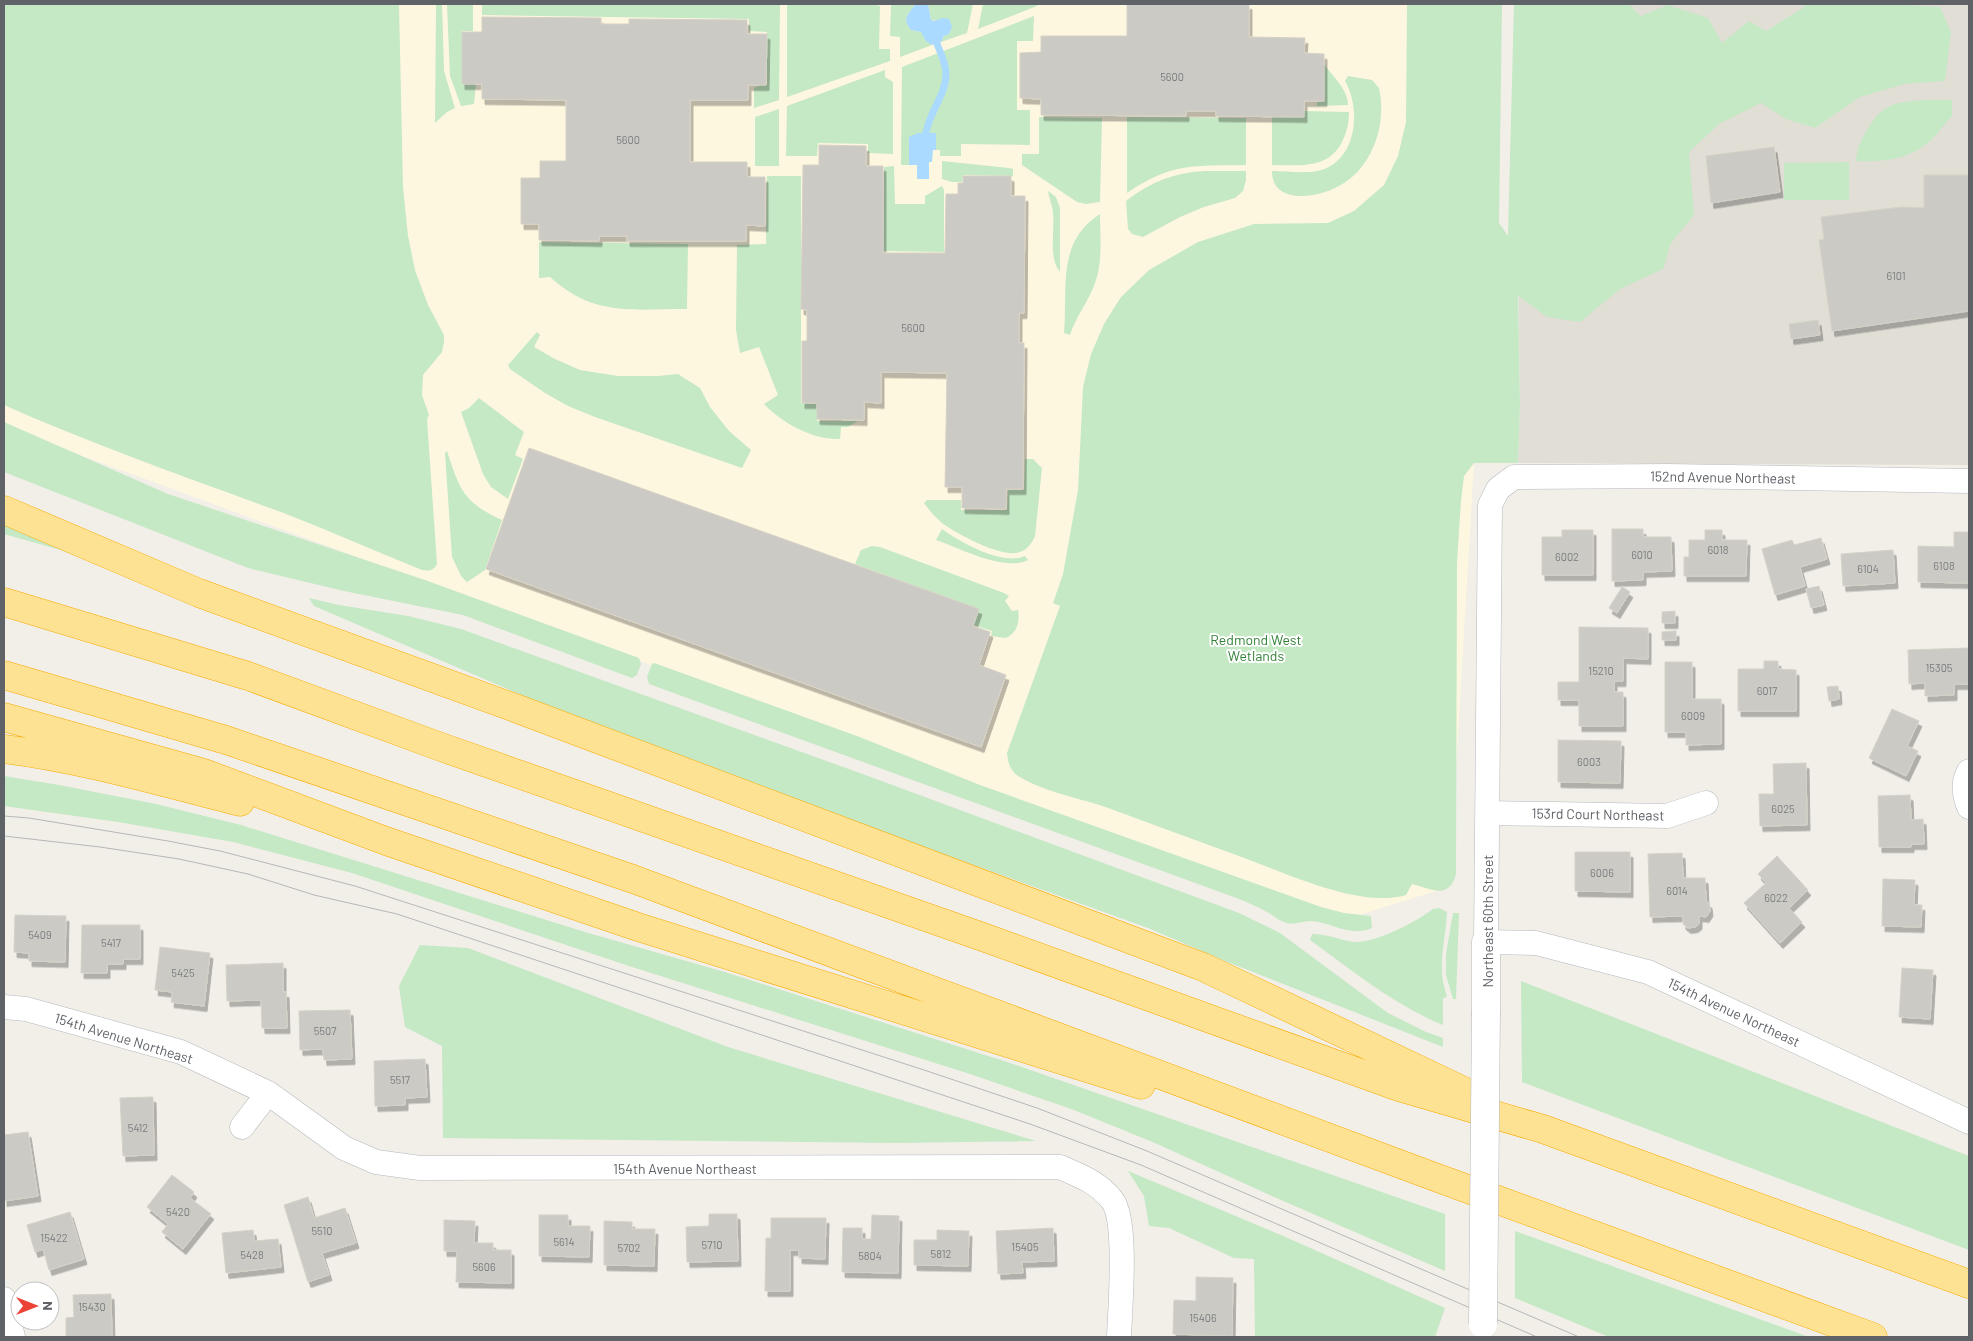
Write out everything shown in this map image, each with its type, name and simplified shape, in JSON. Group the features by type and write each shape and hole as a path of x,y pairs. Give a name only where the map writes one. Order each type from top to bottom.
{"highway":[{"path":"4,510 199,593 515,708 1203,967 1544,1130"},
{"path":"4,602 248,676 431,743 980,936 1399,1087 1544,1130 1969,1284"},
{"path":"4,675 226,740 633,878 1436,1177 1873,1337"},
{"path":"4,717 204,772 386,841 638,928 1436,1177"},
{"path":"4,748 93,764 386,841"}],"street":[{"name":"152nd Avenue Northeast","path":"1490,505 1498,489 1514,477 1667,476 1969,481"},
{"name":"Northeast 60th Street","path":"1483,1331 1490,505"},
{"path":"1969,771 1964,784 1964,796 1969,807"},
{"name":"153rd Court Northeast","path":"1488,813 1667,816 1706,803"},
{"name":"154th Avenue Northeast","path":"1486,942 1536,943 1648,972 1969,1122"},
{"name":"154th Avenue Northeast","path":"4,1007 26,1009 181,1052 268,1093 344,1148 376,1162 420,1168 1060,1167 1095,1182 1113,1201 1121,1226 1119,1337"},
{"path":"242,1127 268,1093"},
{"path":"4,1299 13,1337"}],"shaded area":[{"path":"4,4 1472,4 1474,463 1449,887 1343,920 4,427"},
{"path":"1514,4 1969,4 1969,465 1518,463 1520,405"}],"green space":[{"path":"4,4 399,4 403,187 408,236 415,270 428,305 444,335 442,352 423,375 422,395 429,415 427,419 437,564 434,568 422,570 299,519 176,474 4,405"},
{"path":"436,4 442,4 444,71 455,108 447,112 435,123"},
{"path":"447,4 473,4 473,31 462,31 463,83 476,84 474,104 461,106 450,76"},
{"path":"482,4 780,4 779,100 754,108 754,88 760,85 767,85 767,32 749,31 749,19 482,15"},
{"path":"787,4 872,4 880,6 879,49 890,49 890,61 787,97"},
{"path":"891,4 915,4 906,19 908,26 911,30 921,32 932,45 900,57 900,37 890,36"},
{"path":"928,4 973,4 967,33 941,42 944,36 938,21 931,20"},
{"path":"983,4 1037,4 1037,6 978,29"},
{"name":"Redmond West Wetlands","path":"1407,4 1502,4 1499,223 1508,236 1514,4 1629,4 1641,16 1668,5 1708,18 1722,43 1749,21 1766,31 1803,8 1804,4 1885,4 1940,7 1951,32 1945,81 1904,84 1860,97 1815,128 1786,119 1761,103 1719,124 1689,152 1694,215 1671,243 1663,269 1620,289 1580,322 1547,317 1518,296 1520,405 1518,463 1474,463 1464,476 1461,501 1457,562 1456,874 1453,882 1444,890 1433,890 1412,884 1406,895 1387,898 1367,897 1322,887 1100,805 1040,787 1015,774 1010,766 1007,753 1060,606 1053,603 1063,574 1078,490 1083,387 1091,354 1104,324 1121,297 1149,270 1198,242 1254,224 1328,223 1354,211 1384,185 1398,156 1406,122"},
{"path":"1034,16 1033,41 1017,41 1017,110 1030,110 1030,145 961,144 961,156 940,156 940,150 936,150 935,133 909,137 909,165 901,165 902,67"},
{"path":"1324,64 1343,88 1348,105 1317,106 1317,102 1324,101"},
{"path":"885,70 885,77 893,82 893,154 868,153 868,144 818,143 817,156 786,156 787,106"},
{"path":"1348,76 1372,80 1379,88 1381,118 1377,138 1369,157 1355,175 1337,187 1308,196 1287,194 1279,189 1274,182 1272,171 1307,172 1321,170 1337,161 1345,152 1353,129 1354,116 1353,103 1345,81"},
{"path":"1925,100 1952,100 1952,116 1932,139 1915,151 1896,158 1877,161 1856,161 1860,142 1877,115 1890,106"},
{"path":"779,109 779,166 755,166 755,117"},
{"path":"1304,111 1349,112 1349,120 1342,142 1336,151 1321,162 1302,165 1272,165 1272,117 1304,117"},
{"path":"1039,117 1102,118 1100,202 1086,204 1077,202 1022,165 1022,154 1039,154"},
{"path":"1127,117 1246,118 1246,165 1198,166 1171,171 1143,183 1127,193"},
{"path":"942,161 1009,168 1013,169 1013,176 963,175 962,182 952,182 942,179"},
{"path":"1849,162 1849,200 1784,200 1784,163"},
{"path":"894,166 895,204 925,204 925,196 942,186 944,190 944,252 883,251 884,167"},
{"path":"1246,171 1243,191 1235,198 1204,207 1180,217 1143,237 1132,234 1128,229 1126,201 1135,194 1163,179 1184,173"},
{"path":"767,176 801,176 801,403 817,404 817,421 858,421 848,427 841,427 840,439 819,437 799,429 771,411 764,404 778,395 759,347 740,353 736,330 737,245 766,244"},
{"path":"1048,191 1056,197 1060,208 1060,272 1054,259 1053,211"},
{"path":"1100,214 1098,275 1070,335 1064,333 1067,267 1070,252 1076,238 1086,225"},
{"path":"539,242 688,244 687,309 614,308 582,299 566,290 550,277 539,278"},
{"path":"537,332 540,335 534,347 580,370 618,376 678,374 700,388 710,407 729,431 751,450 742,468 595,417 568,406 545,393 510,369 508,365"},
{"path":"479,398 524,432 515,455 523,459 508,499 491,487 483,474 461,412 469,408"},
{"path":"4,422 168,494 425,580 639,658 641,664 637,675 632,678 463,615 344,591 248,568 4,472"},
{"path":"447,451 460,485 471,501 502,520 485,570 467,582 461,576 452,557 445,453"},
{"path":"1025,459 1033,459 1042,468 1035,536 1033,541 1020,552 1003,552 969,539 942,523 924,503 927,500 961,500 961,510 1007,510 1008,490 1024,490"},
{"path":"4,521 121,567 4,534"},
{"path":"942,529 970,546 993,555 1005,558 1025,556 1028,560 1018,563 1007,563 982,558 936,540"},
{"path":"872,546 880,547 1004,593 1009,596 1005,601 1012,611 1018,610 1019,619 1015,630 1006,638 991,636 992,631 973,625 979,609 855,564 861,550"},
{"path":"309,598 339,605 408,616 461,629 1239,913 1280,933 1388,1013 1426,1032 1443,1038 1443,1047 1225,961 1148,928 822,808 809,807 643,747 314,606"},
{"path":"654,663 857,736 980,785 1321,907 1344,913 1371,916 1372,928 1356,931 1311,921 1284,922 1242,900 649,684 647,677"},
{"path":"4,776 156,804 241,825 585,932 728,973 1007,1062 1445,1214 1445,1271 1155,1143 1074,1110 970,1074 629,966 352,873 233,842 118,822 4,806"},
{"path":"1439,908 1447,912 1442,954 1442,975 1447,996 1443,999 1443,1025 1408,1008 1310,940 1312,934 1354,942 1373,939 1395,931 1417,920 1433,909"},
{"path":"1453,913 1459,913 1456,999 1453,999 1446,975 1446,954"},
{"path":"420,945 468,948 728,1047 1036,1141 897,1143 443,1138 442,1046 405,1027 399,986"},
{"path":"1521,981 1969,1156 1969,1250 1522,1082"},
{"path":"1128,1171 1281,1235 1445,1308 1435,1337 1255,1337 1254,1259 1234,1258 1169,1228 1149,1226 1144,1196"},
{"path":"1515,1231 1809,1337 1609,1337 1515,1298"}],"water":[{"path":"915,4 928,4 931,20 949,19 952,27 949,34 944,36 941,42 932,45 926,41 921,32 911,30 908,26 906,19"},
{"path":"918,133 936,133 936,150 933,150 932,162 929,162 929,179 917,179 917,165 909,165 909,137"}],"building":[{"path":"1127,4 1249,4 1249,37 1305,38 1304,53 1324,54 1324,101 1304,101 1304,117 1216,116 1216,111 1186,111 1186,116 1041,115 1041,99 1020,98 1020,53 1041,52 1041,36 1127,36"},
{"path":"482,17 601,18 601,24 629,24 629,19 747,20 747,34 767,34 766,85 748,85 748,100 690,100 690,162 747,162 747,177 765,177 765,226 746,225 746,241 627,241 627,236 599,236 599,241 539,240 539,224 521,224 521,178 540,178 540,161 566,161 566,100 482,99 482,84 462,84 462,32 482,32"},
{"path":"819,145 866,146 866,166 883,166 883,253 945,253 946,194 958,194 958,183 963,183 963,176 1011,176 1011,196 1025,196 1024,313 1019,313 1019,343 1024,343 1023,489 1006,489 1006,509 962,508 962,487 945,487 947,373 881,372 881,403 864,402 864,420 817,419 817,403 802,403 802,341 807,341 807,310 801,309 803,165 819,165"},
{"path":"1774,147 1780,192 1711,203 1706,156"},
{"path":"1924,175 1969,175 1969,311 1832,331 1819,240 1824,239 1821,217 1901,207 1924,208"},
{"path":"1818,320 1820,335 1791,339 1789,324"},
{"path":"529,448 979,609 973,626 990,632 979,665 1006,675 981,747 486,569"},
{"path":"1612,529 1643,529 1643,537 1671,537 1672,571 1643,572 1643,580 1612,581"},
{"path":"1562,530 1593,530 1593,575 1542,575 1542,537 1562,537"},
{"path":"1705,530 1722,530 1722,540 1747,540 1746,576 1684,576 1684,557 1689,557 1689,540 1705,540"},
{"path":"1954,532 1969,532 1969,583 1918,582 1918,546 1954,547"},
{"path":"1821,538 1827,559 1800,567 1805,586 1775,595 1762,549 1792,540 1794,545"},
{"path":"1893,550 1895,583 1843,586 1841,554"},
{"path":"1819,586 1824,605 1811,608 1806,589"},
{"path":"1622,587 1630,592 1617,613 1609,608"},
{"path":"1675,611 1675,623 1662,623 1662,612"},
{"path":"1579,627 1648,628 1648,659 1623,658 1623,681 1614,681 1614,692 1623,692 1623,726 1579,726 1579,700 1558,700 1558,682 1579,682"},
{"path":"1676,631 1676,640 1662,640 1662,632"},
{"path":"1969,648 1969,684 1954,684 1954,695 1925,696 1925,683 1909,684 1908,650"},
{"path":"1764,661 1778,661 1778,669 1796,670 1796,711 1738,711 1738,669 1764,669"},
{"path":"1665,662 1692,662 1692,699 1721,699 1721,744 1686,745 1686,732 1665,732"},
{"path":"1838,686 1839,699 1829,701 1827,687"},
{"path":"1892,709 1919,721 1907,746 1918,751 1906,776 1869,758"},
{"path":"1558,740 1621,741 1620,783 1558,782"},
{"path":"1806,763 1807,825 1760,826 1759,794 1774,794 1773,764"},
{"path":"1910,795 1911,820 1923,819 1924,844 1911,844 1911,847 1879,847 1878,796"},
{"path":"1575,852 1630,852 1630,892 1575,891"},
{"path":"1682,853 1683,878 1705,878 1706,901 1709,903 1710,911 1706,917 1699,916 1699,924 1688,928 1683,924 1683,916 1650,917 1648,854"},
{"path":"1777,856 1808,890 1789,908 1802,922 1780,943 1744,903 1766,883 1758,874"},
{"path":"1883,879 1915,880 1914,905 1922,905 1921,927 1882,926"},
{"path":"15,915 66,916 65,962 29,961 29,953 14,952"},
{"path":"82,925 140,925 140,959 123,959 123,964 107,964 107,973 81,973"},
{"path":"160,947 210,953 204,1006 171,1002 172,992 155,990"},
{"path":"283,963 283,992 286,992 287,1028 262,1028 261,1000 227,1001 226,965"},
{"path":"1902,968 1933,970 1930,1019 1899,1017"},
{"path":"350,1010 352,1059 324,1060 323,1049 300,1050 299,1011"},
{"path":"425,1059 427,1097 405,1098 405,1105 375,1106 374,1061"},
{"path":"153,1097 154,1155 123,1156 120,1098"},
{"path":"28,1132 38,1196 4,1201 4,1135"},
{"path":"172,1175 194,1192 190,1198 211,1214 183,1249 162,1232 168,1224 147,1207"},
{"path":"308,1197 314,1218 345,1208 356,1243 322,1253 329,1275 308,1282 284,1205"},
{"path":"70,1212 84,1259 49,1270 43,1249 35,1252 27,1225"},
{"path":"709,1214 737,1214 738,1261 687,1262 686,1227 709,1226"},
{"path":"539,1215 568,1215 568,1226 590,1226 589,1257 539,1256"},
{"path":"872,1215 899,1216 898,1273 842,1272 843,1228 862,1228 862,1239 871,1239"},
{"path":"771,1218 826,1218 825,1259 799,1258 799,1250 790,1250 790,1291 765,1291 766,1238 771,1238"},
{"path":"444,1220 475,1221 474,1243 493,1243 493,1250 511,1250 511,1283 456,1282 457,1251 444,1251"},
{"path":"604,1221 632,1222 632,1229 655,1229 654,1266 604,1265"},
{"path":"1053,1228 1054,1261 1022,1262 1023,1273 998,1274 996,1231"},
{"path":"253,1230 254,1241 278,1239 281,1267 226,1273 222,1233"},
{"path":"937,1230 969,1231 968,1266 914,1265 914,1240 937,1240"},
{"path":"1196,1277 1233,1278 1232,1336 1173,1334 1174,1300 1196,1301"},
{"path":"111,1294 112,1337 66,1337 66,1318 74,1317 73,1295"}],"waterway":[{"path":"926,133 930,118 943,89 946,74 937,44"}],"tram line":[{"path":"4,816 29,818 220,851 355,886 927,1071 1037,1108 1147,1151 1579,1337"},
{"path":"4,836 100,847 179,859 248,874 314,895 397,914 1030,1124 1141,1165 1537,1337"}]}
